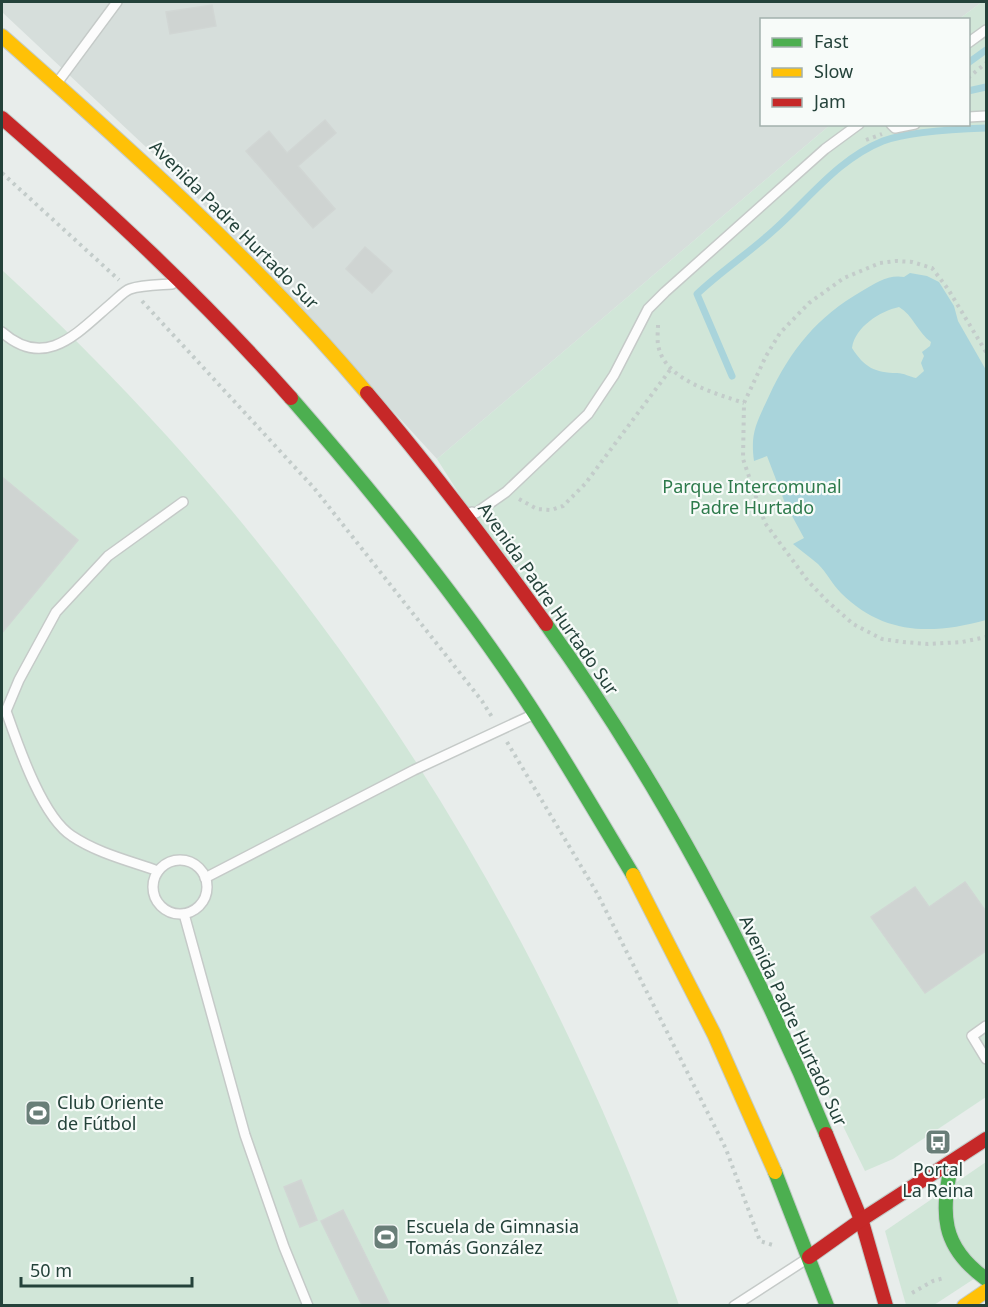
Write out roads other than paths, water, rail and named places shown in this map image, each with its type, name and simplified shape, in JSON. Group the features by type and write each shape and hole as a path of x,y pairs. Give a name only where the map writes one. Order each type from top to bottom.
{"main road":[{"name":"Avenida Padre Hurtado Sur","path":"2,36 172,186 267,281 335,354 400,431 463,509 523,590 580,672 634,757 719,907 786,1042 829,1140 861,1220 886,1305"},
{"path":"2,118 90,195 183,282 302,410 370,489 441,581 535,714 633,875 720,1044 759,1130 827,1305"},
{"path":"810,1257 861,1220 987,1139"},
{"path":"952,1162 947,1182 946,1224 957,1253 967,1265 987,1279"},
{"path":"964,1305 987,1291"}],"lane":[{"path":"56,84 117,2"},
{"path":"970,42 987,30"},
{"path":"970,117 987,116"},
{"path":"463,509 476,513 506,492 588,414 614,375 648,309 825,149 856,126"},
{"path":"2,332 10,340 37,350 51,348 67,341 129,289 183,282"},
{"path":"158,871 85,843 71,836 57,822 26,767 6,711 19,680 56,612 108,555 183,502"},
{"path":"205,878 414,770 535,714"},
{"path":"171,861 188,861 195,865 205,878 206,893 203,901 198,907 184,914 168,912 156,901 152,886 158,871 171,861"},
{"path":"184,914 244,1135 284,1247 308,1305"},
{"path":"987,1026 972,1036 987,1059"},
{"path":"734,1305 810,1257"}],"water":[{"path":"910,273 927,276 939,282 954,306 958,321 986,370 986,620 946,628 909,628 891,624 857,607 841,593 818,564 793,544 804,538 785,503 767,456 754,461 753,442 758,420 777,379 796,349 819,323 846,301 877,282 898,276 904,277","holes":["899,307 931,342 930,346 922,352 924,356 921,363 924,371 916,378 871,368 852,348 858,333 870,321 892,309"]}],"waterway":[{"path":"970,62 986,50"},
{"path":"970,91 986,87"},
{"path":"732,376 697,294 774,230 838,169 867,149 883,141 905,135 986,128"}],"place":[{"name":"Club Oriente de Fútbol","path":"38,1113"},
{"name":"Portal La Reina","path":"938,1142"},
{"name":"Escuela de Gimnasia Tomás González","path":"386,1237"}],"park label":[{"name":"Parque Intercomunal Padre Hurtado","path":"752,497"}]}
